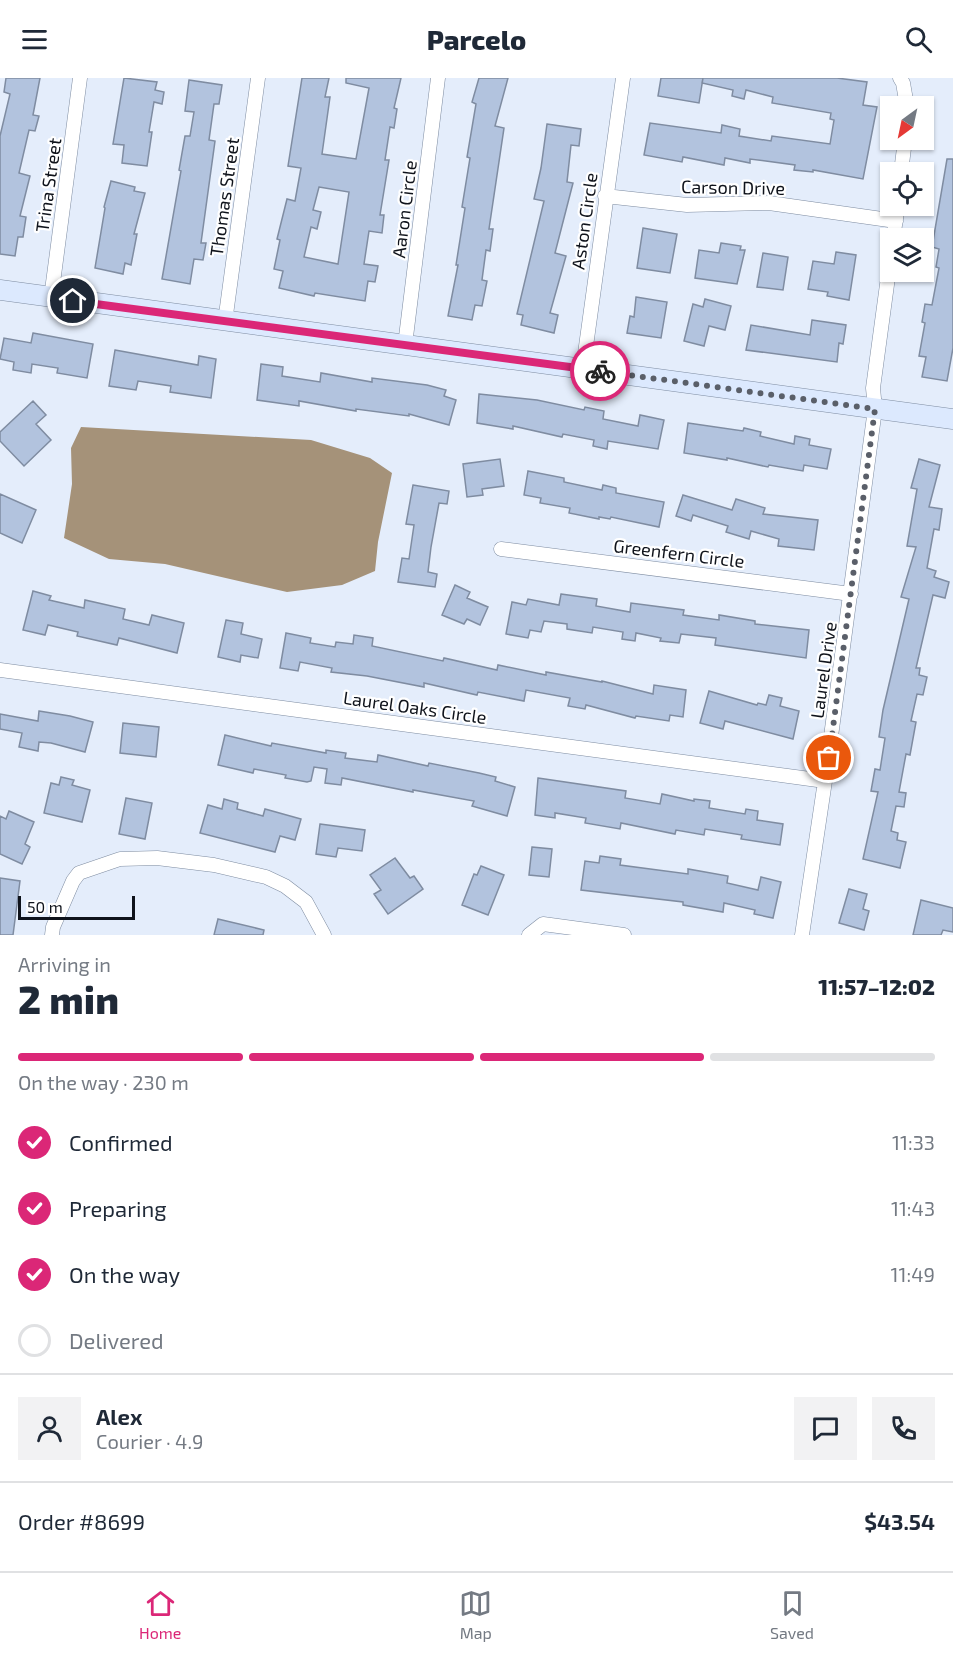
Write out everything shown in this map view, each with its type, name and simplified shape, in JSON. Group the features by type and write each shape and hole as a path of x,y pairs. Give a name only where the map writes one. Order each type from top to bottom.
{"street":[{"name":"Trina Street","path":"51,298 80,78"},
{"name":"Thomas Street","path":"225,322 258,78"},
{"name":"Aaron Circle","path":"405,345 438,78"},
{"name":"Aston Circle","path":"583,368 623,78"},
{"path":"900,78 905,96"},
{"name":"Carson Drive","path":"605,196 687,205 769,203 896,221"},
{"path":"895,228 897,216"},
{"path":"875,409 873,388 887,282"},
{"path":"0,290 953,420"},
{"name":"Laurel Drive","path":"802,935 875,409"},
{"name":"Greenfern Circle","path":"501,549 851,594"},
{"name":"Laurel Oaks Circle","path":"0,670 825,781"},
{"path":"52,935 53,927 72,881 80,873 120,859 157,858 214,865 266,877 285,886 306,902 324,935"},
{"path":"529,935 543,924 624,935"}],"shaded area":[{"path":"81,427 311,440 370,458 392,473 378,542 375,571 342,585 287,592 165,564 109,559 64,538 72,484 71,448"}],"building":[{"path":"6,78 40,78 33,115 39,116 35,131 29,130 19,173 30,176 20,216 26,217 23,237 18,237 15,256 0,254 0,136 10,94 4,92"},
{"path":"124,78 157,82 155,90 164,92 162,104 154,102 147,166 122,163 124,145 113,144"},
{"path":"302,78 329,78 325,97 330,97 322,154 356,159 369,88 346,83 346,78 401,78 394,108 397,109 394,128 390,127 385,160 389,160 380,215 384,215 382,233 369,231 364,264 378,266 375,282 368,281 365,301 315,293 314,296 279,288 283,271 274,269 280,240 277,239 287,199 295,201 301,168 288,166","holes":["319,187 349,192 338,264 304,257 311,227 317,229 321,212 313,210"]},
{"path":"479,78 508,78 495,126 504,128 489,229 493,229 490,251 486,250 482,280 487,281 482,306 475,305 472,320 448,316 458,265 456,265 465,208 462,207 470,158 467,157 476,104 472,102"},
{"path":"661,78 703,78 699,103 658,96"},
{"path":"703,78 837,78 867,82 863,105 877,107 863,179 813,170 813,172 794,170 795,165 750,159 750,163 725,158 724,165 683,157 682,162 644,155 650,123 721,133 722,125 740,129 739,136 771,141 772,136 830,144 834,120 830,119 831,113 772,103 773,97 746,90 744,99 732,96 733,90 702,83"},
{"path":"189,80 222,85 219,104 214,104 209,140 215,141 201,243 206,243 203,260 194,259 190,284 162,279 185,136 190,136 194,112 185,111"},
{"path":"547,124 581,129 579,146 571,145 567,182 573,183 555,253 566,256 550,313 558,315 554,333 521,325 523,315 517,314 544,201 534,199"},
{"path":"947,159 953,159 953,348 947,381 922,377 926,357 919,356 925,323 922,322 925,304 932,305 939,268 936,267 939,249 934,248"},
{"path":"111,181 135,187 134,191 145,193 134,234 137,234 131,265 125,263 123,274 95,268 104,207"},
{"path":"643,228 677,234 670,273 637,268"},
{"path":"721,243 741,246 740,250 745,250 737,284 695,278 699,250 719,253"},
{"path":"836,252 856,255 849,300 827,296 828,292 808,289 813,261 834,264"},
{"path":"763,253 788,257 783,290 757,287"},
{"path":"636,297 667,302 661,338 627,333 630,316 634,317"},
{"path":"705,299 731,306 725,330 709,326 704,346 684,341 693,304 703,307"},
{"path":"812,320 846,325 843,344 839,343 837,362 746,350 751,325 810,335"},
{"path":"33,333 93,344 87,378 57,373 58,368 32,364 31,373 13,370 14,362 0,359 4,338 31,343"},
{"path":"115,350 198,365 199,356 216,359 211,398 170,392 171,386 138,381 136,390 109,386"},
{"path":"261,364 283,367 282,376 320,382 321,373 372,382 372,378 427,385 446,390 444,396 456,400 449,425 409,414 409,416 356,409 356,411 299,401 299,406 257,400"},
{"path":"479,394 537,400 584,410 585,407 604,411 603,419 638,426 640,415 664,420 658,449 608,441 607,449 593,446 594,440 563,434 562,437 513,426 513,429 477,423"},
{"path":"33,401 46,415 36,424 51,440 24,466 0,441 0,432"},
{"path":"688,423 743,431 744,428 761,432 760,436 794,444 795,436 810,439 809,445 831,449 827,469 804,465 803,471 684,453"},
{"path":"500,459 504,486 482,489 483,495 467,497 463,464"},
{"path":"919,459 940,465 929,507 942,509 939,530 934,529 927,568 936,571 934,577 949,582 945,598 933,595 916,668 920,668 919,675 927,677 923,695 917,694 911,721 916,722 910,755 906,754 899,792 906,793 904,807 896,806 891,831 898,833 897,840 906,842 900,868 863,859 878,792 871,791 875,769 880,770 885,738 879,737 883,710 909,599 901,597 916,547 907,546 917,489 911,488"},
{"path":"528,471 564,478 564,482 602,490 603,485 616,488 616,493 664,502 659,527 611,517 610,519 599,517 599,519 569,513 570,508 540,503 541,498 524,495"},
{"path":"413,485 449,491 447,504 439,503 431,547 428,572 437,574 435,587 398,582 402,558 409,559 414,525 406,524"},
{"path":"0,494 36,510 22,543 0,533"},
{"path":"683,495 732,510 736,499 765,508 763,514 818,520 814,550 778,546 779,539 751,531 749,539 726,532 728,526 693,515 691,521 676,516"},
{"path":"455,585 470,592 467,598 488,607 480,625 467,619 464,624 442,615"},
{"path":"33,591 51,596 49,600 84,608 85,600 125,609 123,619 149,625 152,615 184,623 177,653 119,638 117,645 77,636 78,632 48,625 45,635 23,630"},
{"path":"561,594 597,599 596,606 630,612 631,603 684,610 683,615 719,620 719,615 755,621 755,624 809,630 806,658 715,645 716,638 681,634 679,643 660,641 661,638 636,633 635,641 622,639 623,632 593,627 592,633 567,629 567,624 544,621 541,632 530,630 528,638 506,634 512,602 526,605 528,599 559,605"},
{"path":"226,620 243,623 241,634 262,639 258,658 241,655 240,662 218,657"},
{"path":"286,633 311,638 310,643 335,647 336,642 353,644 354,635 373,638 372,646 443,661 444,658 497,670 498,665 546,675 546,672 602,681 653,694 654,685 686,690 683,717 670,715 669,721 636,716 635,718 586,705 585,709 568,706 570,698 526,690 524,701 478,692 477,695 424,683 424,687 331,672 332,668 300,662 298,671 280,668"},
{"path":"709,691 757,705 758,703 766,705 769,695 782,698 780,706 799,711 793,739 725,721 723,729 700,723"},
{"path":"39,711 93,722 85,752 39,742 38,751 19,747 22,733 0,729 0,714 38,721"},
{"path":"123,723 159,727 156,757 120,753"},
{"path":"225,735 271,746 272,743 326,753 326,750 346,753 345,758 377,762 378,755 428,766 429,763 496,777 495,781 515,787 507,816 472,806 474,801 342,778 341,785 325,783 327,769 314,767 311,781 307,782 254,769 253,773 218,765"},
{"path":"61,777 74,780 72,785 90,790 82,822 44,813 51,783 59,785"},
{"path":"538,778 626,791 625,798 660,804 662,794 694,801 694,799 710,801 709,808 745,814 746,809 758,811 757,820 783,824 780,845 741,839 742,835 705,829 704,835 676,830 675,834 621,823 620,829 585,823 586,818 555,813 555,818 535,815"},
{"path":"126,798 152,803 145,839 119,834"},
{"path":"224,799 238,803 237,809 263,816 265,809 301,819 295,840 280,836 275,852 200,833 208,805 222,809"},
{"path":"9,811 34,822 25,844 30,847 22,864 0,854 0,816 6,819"},
{"path":"320,824 365,830 362,851 338,848 336,857 316,854"},
{"path":"532,847 552,849 549,877 529,875"},
{"path":"600,856 621,859 620,865 688,874 688,869 728,876 727,883 758,890 761,877 781,882 773,918 754,914 755,910 724,903 723,912 683,905 683,902 581,890 585,861 599,863"},
{"path":"395,858 410,878 414,876 423,889 388,914 374,894 381,890 370,875"},
{"path":"481,866 504,875 488,915 462,905 474,874 477,875"},
{"path":"0,878 20,881 13,935 0,935"},
{"path":"849,889 867,894 863,909 869,911 864,930 839,923"},
{"path":"921,900 953,908 953,932 943,930 941,935 913,935"},
{"path":"218,919 264,930 263,935 214,935"}],"way so far":[{"path":"600,371 875,409 829,758"}],"route":[{"path":"73,301 600,371"}]}
